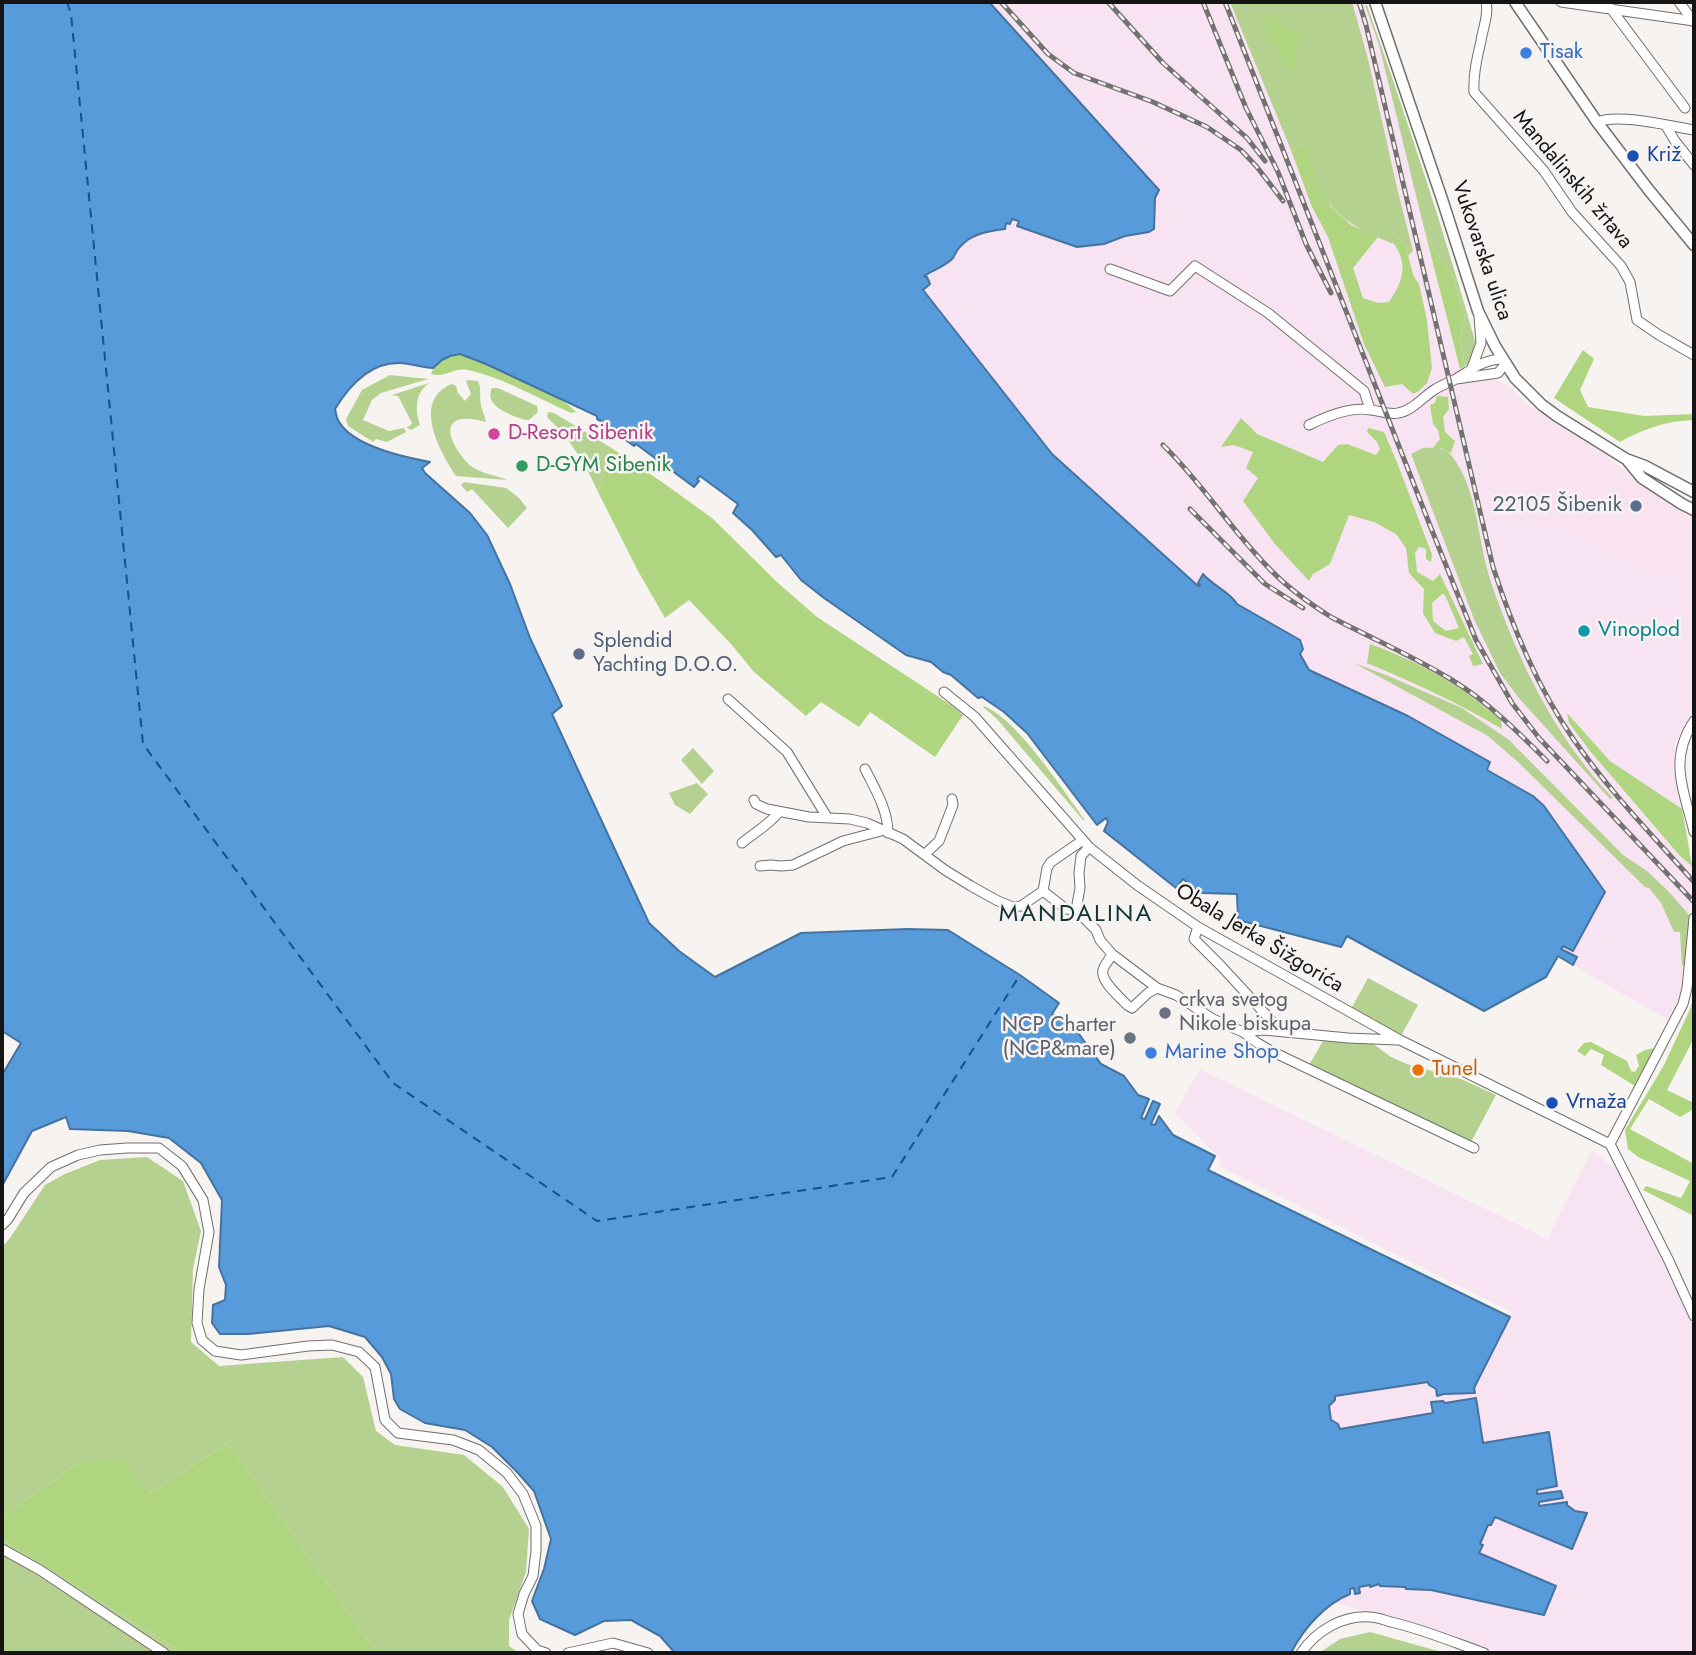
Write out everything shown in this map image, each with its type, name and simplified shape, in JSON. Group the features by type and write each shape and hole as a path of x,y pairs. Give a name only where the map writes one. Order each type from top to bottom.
{"main road":[{"name":"Vukovarska ulica","path":"1375,2 1478,311 1504,361 1523,387 1542,405 1626,459 1694,492"},
{"path":"1515,2 1597,122 1694,245"},
{"name":"Vukovarska ulica","path":"1626,459 1642,478 1694,510"}],"street":[{"name":"Mandalinskih žrtava","path":"1486,2 1488,11 1473,80 1474,92 1544,171 1572,212 1621,266 1630,282 1637,320 1694,355"},
{"path":"1561,2 1608,6 1694,21"},
{"path":"1679,2 1694,21"},
{"path":"1608,6 1685,107"},
{"path":"1597,122 1623,119 1694,130"},
{"path":"1667,126 1694,165"},
{"path":"1110,270 1170,291 1195,266 1277,320 1364,391 1370,410"},
{"path":"1472,368 1481,343 1478,311"},
{"path":"1309,425 1327,416 1350,411 1398,413 1411,408 1436,388 1486,361 1504,361 1498,373 1454,380"},
{"name":"Obala Jerka Šižgorića","path":"944,692 975,717 1086,844 1137,885 1198,927 1400,1040 1609,1144"},
{"path":"728,699 787,752 827,817"},
{"path":"1694,721 1684,739 1679,760 1694,832"},
{"path":"865,769 888,822 884,832"},
{"path":"925,854 939,841 953,805 952,799"},
{"path":"754,800 756,804 767,809 867,823 902,839 971,886 1013,907 1021,906 1043,891 1047,868 1051,862 1086,844"},
{"path":"742,843 773,820 779,811"},
{"path":"760,866 793,865 842,841 884,832"},
{"path":"1076,910 1081,856 1086,844"},
{"path":"1043,891 1066,909 1076,910 1096,930 1100,940 1112,954 1157,988 1176,995 1213,1019 1243,1032 1271,1051 1475,1148"},
{"path":"1694,918 1683,1004 1609,1144 1694,1316"},
{"path":"1198,927 1194,939 1281,1031"},
{"path":"1112,954 1103,970 1103,977 1127,1005 1132,1008 1157,988"},
{"path":"1243,1032 1264,1030 1400,1040"},
{"path":"2,1225 23,1193 51,1167 78,1155 127,1148 159,1149 182,1166 203,1200 209,1232 199,1289 197,1323 202,1340 215,1351 241,1355 332,1345 359,1352 374,1367 385,1420 398,1433 453,1440 479,1450 507,1473 523,1494 536,1526 533,1576 518,1614 520,1624 523,1634 537,1650 545,1653"},
{"path":"2,1549 40,1570 164,1653"},
{"path":"1301,1653 1309,1642 1325,1629 1353,1618 1370,1617 1401,1624 1483,1653"},
{"path":"568,1653 613,1643 648,1653"}],"shaded area":[{"path":"989,2 1364,2 1379,45 1490,499 1519,502 1634,570 1683,582 1694,589 1694,711 1676,741 1673,766 1693,872 1687,965 1680,1003 1671,1022 1573,965 1577,957 1561,949 1563,946 1572,951 1605,892 1544,806 1533,796 1486,770 1490,762 1309,670 1300,654 1300,640 1237,604 1204,575 1199,586 1052,454 922,289 930,284 924,276 952,259 962,244 985,231 1005,229 1006,223 1012,218 1019,221 1017,226 1104,244 1125,236 1149,232 1154,228 1155,198 1159,190"},
{"path":"1490,379 1508,385 1526,403 1694,517 1694,589 1683,582 1634,570 1519,502 1490,499 1463,383"},
{"path":"1200,1069 1547,1239 1592,1150 1622,1174 1694,1328 1694,1653 1493,1653 1433,1631 1334,1602 1350,1594 1349,1589 1354,1588 1360,1593 1359,1587 1380,1584 1431,1590 1544,1615 1556,1586 1479,1554 1480,1544 1495,1517 1575,1511 1566,1502 1539,1506 1539,1502 1562,1498 1561,1491 1537,1494 1537,1490 1483,1443 1465,1401 1431,1403 1433,1413 1339,1429 1331,1420 1329,1406 1335,1400 1334,1396 1428,1382 1442,1396 1474,1388 1512,1312 1219,1166 1220,1158 1175,1113"}],"green space":[{"path":"1230,2 1352,2 1413,251 1408,256 1404,242 1399,239 1394,244 1369,233 1347,221 1329,204 1315,180 1306,143 1291,150"},
{"path":"1365,5 1424,172 1475,341 1473,355 1465,366 1460,341 1465,318 1453,276 1425,232 1379,45"},
{"path":"1263,15 1276,17 1287,28 1300,33 1303,39 1295,48 1295,66 1291,72 1285,71 1278,46 1267,41"},
{"path":"1306,143 1315,179 1331,207 1351,225 1378,237 1353,268 1363,298 1378,303 1389,302 1402,274 1401,259 1394,244 1398,239 1404,242 1414,277 1419,284 1427,320 1432,368 1427,383 1413,394 1402,384 1385,387 1364,344 1328,237 1312,207 1291,150"},
{"path":"1425,232 1453,276 1465,318 1460,341 1465,366 1460,369"},
{"path":"1583,350 1594,359 1580,390 1588,407 1644,416 1694,414 1694,420 1656,426 1620,442 1554,398"},
{"path":"460,354 556,397 576,412 571,413 481,373 463,369 441,375 431,374 442,360"},
{"path":"390,375 428,379 381,393 372,400 363,420 389,431 404,428 406,432 387,442 376,439 373,442 348,426 346,419 362,390"},
{"path":"466,381 478,381 486,422 458,420 452,424 451,436 462,457 471,466 507,480 456,476 437,441 431,414 433,402 440,392 452,384 465,401 471,394"},
{"path":"429,383 417,402 420,425 411,430 406,427 412,423 398,396 392,395"},
{"path":"492,388 498,388 537,406 538,412 525,420 500,409 491,400"},
{"path":"1437,396 1448,397 1449,409 1443,417 1445,432 1455,441 1451,453 1441,448 1433,448 1440,439 1433,424 1430,405 1435,403"},
{"path":"548,412 610,447 598,492 573,447 547,417"},
{"path":"1241,418 1257,434 1323,462 1338,445 1347,444 1376,455 1380,449 1367,432 1368,428 1384,432 1432,554 1431,562 1426,559 1426,549 1419,547 1415,553 1417,572 1433,581 1440,574 1483,664 1473,666 1469,656 1473,654 1464,637 1456,641 1435,633 1423,613 1424,589 1409,573 1406,548 1396,534 1374,522 1349,515 1330,564 1313,574 1309,581 1275,544 1243,501 1258,478 1246,468 1253,452 1234,445 1221,447","holes":["1442,594 1445,595 1459,628 1446,631 1433,621 1432,603"]},
{"path":"610,447 712,518 817,617 963,715 935,757 870,712 859,727 821,702 806,716 754,672 689,600 665,618 598,492"},
{"path":"1423,448 1446,451 1461,470 1473,501 1491,582 1526,669 1556,724 1592,775 1613,798 1610,799 1518,697 1500,673 1474,619 1411,454"},
{"path":"464,482 506,488 527,508 508,528 472,489 467,492 461,485"},
{"path":"1370,644 1417,664 1451,683 1501,720 1502,729 1436,693 1367,663"},
{"path":"1354,663 1462,708 1509,740 1623,855 1647,871 1690,916 1687,965 1682,966 1680,932 1674,932 1661,903 1649,888 1519,763 1488,736"},
{"path":"984,706 1011,725 1025,740 1085,820 1083,820"},
{"path":"1567,713 1610,761 1682,809 1692,866 1680,856 1590,751 1569,723"},
{"path":"693,748 714,771 702,784 681,760"},
{"path":"697,783 708,794 690,814 675,805 669,793"},
{"path":"1368,978 1418,1005 1401,1036 1351,1009"},
{"path":"1694,992 1694,1038 1667,1090 1694,1103 1694,1109 1680,1117 1649,1099 1630,1129 1694,1164 1694,1216 1643,1190 1646,1186 1681,1198 1690,1181 1638,1157 1628,1149 1625,1130 1664,1065 1691,1007"},
{"path":"1323,1041 1372,1043 1391,1057 1407,1064 1461,1079 1496,1095 1470,1144 1309,1065"},
{"path":"1591,1042 1627,1061 1631,1071 1635,1072 1639,1066 1636,1055 1656,1048 1635,1086 1601,1065 1604,1055 1591,1049 1585,1056 1577,1051 1584,1043"},
{"path":"147,1157 183,1181 201,1231 193,1269 191,1342 219,1366 343,1357 363,1377 376,1431 395,1445 464,1455 503,1487 529,1529 526,1572 509,1620 509,1646 519,1653 377,1653 228,1443 149,1493 77,1464 2,1517 2,1247 45,1185 100,1160"},
{"path":"228,1443 377,1653 183,1653 2,1540 2,1517 77,1464 123,1458 149,1493"},
{"path":"2,1540 183,1653 2,1653"},
{"path":"1370,1632 1443,1653 1319,1653 1340,1639"}],"water":[{"path":"2,2 989,2 1159,190 1155,198 1154,229 1104,244 1077,247 1017,226 1019,221 1012,219 1010,224 1006,223 1005,229 968,239 950,261 924,276 930,284 923,290 1052,454 1198,586 1203,574 1237,604 1300,640 1303,649 1300,654 1309,670 1408,716 1490,762 1487,770 1533,796 1544,806 1605,892 1573,951 1563,946 1561,949 1577,957 1573,965 1558,956 1546,977 1484,1011 1347,936 1341,947 1238,920 1237,894 1203,893 1183,879 1176,888 1104,831 1108,822 1106,818 1097,825 1027,733 1004,712 982,697 978,698 931,662 906,655 824,598 801,580 781,555 776,557 733,513 738,504 700,476 694,487 636,444 634,446 616,433 617,430 597,419 597,416 486,364 460,354 442,360 433,368 400,363 379,367 361,377 347,392 335,409 337,419 354,437 366,443 392,453 430,462 422,468 425,473 470,513 487,535 562,706 552,714 649,923 679,951 715,977 801,933 948,930 1059,1003 1052,1014 1076,1030 1101,1064 1124,1076 1138,1095 1149,1099 1141,1118 1145,1119 1153,1101 1160,1104 1151,1124 1155,1125 1159,1116 1173,1135 1215,1156 1208,1170 1510,1317 1474,1388 1475,1393 1437,1396 1436,1389 1428,1382 1335,1396 1329,1406 1331,1420 1338,1424 1340,1429 1433,1413 1431,1402 1445,1403 1476,1398 1483,1443 1549,1432 1557,1486 1537,1490 1537,1494 1561,1491 1563,1498 1539,1502 1539,1506 1567,1502 1575,1511 1587,1513 1572,1549 1495,1517 1491,1525 1488,1525 1479,1553 1556,1586 1544,1615 1431,1590 1379,1584 1359,1587 1360,1593 1355,1594 1354,1588 1350,1589 1350,1594 1332,1604 1316,1618 1291,1653 675,1653 660,1636 631,1620 604,1621 575,1635 540,1619 532,1601 551,1539 534,1491 492,1447 465,1430 425,1423 400,1409 394,1399 391,1374 382,1357 365,1337 329,1326 220,1334 212,1323 213,1305 225,1300 226,1285 219,1267 222,1200 201,1163 169,1138 128,1131 70,1129 66,1117 32,1131 2,1186 2,1075 21,1043 2,1031"}],"ferry route":[{"path":"67,2 71,14 143,744 393,1083 597,1221 892,1177 1020,975"}],"railway":[{"path":"1001,2 1048,54 1074,73 1153,102 1207,127 1241,150 1283,201"},
{"path":"1108,2 1163,63 1247,138 1265,161"},
{"path":"1203,2 1246,108 1278,172 1306,244 1331,293"},
{"path":"1225,2 1476,640 1512,703 1539,738 1694,902"},
{"path":"1359,2 1493,567 1509,612 1537,678 1574,740 1617,795 1694,882"},
{"path":"1163,445 1271,571 1304,599 1331,617 1452,680 1502,718 1547,761"},
{"path":"1190,509 1265,584 1303,608"}],"place":[{"name":"Tisak","path":"1526,53"},
{"name":"Križ","path":"1633,156"},
{"name":"D-Resort Sibenik","path":"494,434"},
{"name":"D-GYM Sibenik","path":"522,466"},
{"name":"22105 Šibenik","path":"1636,506"},
{"name":"Vinoplod","path":"1584,631"},
{"name":"Splendid Yachting D.O.O.","path":"579,654"},
{"name":"crkva svetog Nikole biskupa","path":"1165,1013"},
{"name":"NCP Charter (NCP&mare)","path":"1130,1038"},
{"name":"Marine Shop","path":"1151,1053"},
{"name":"Tunel","path":"1418,1070"},
{"name":"Vrnaža","path":"1552,1103"}],"district":[{"name":"MANDALINA","path":"1076,915"}]}
